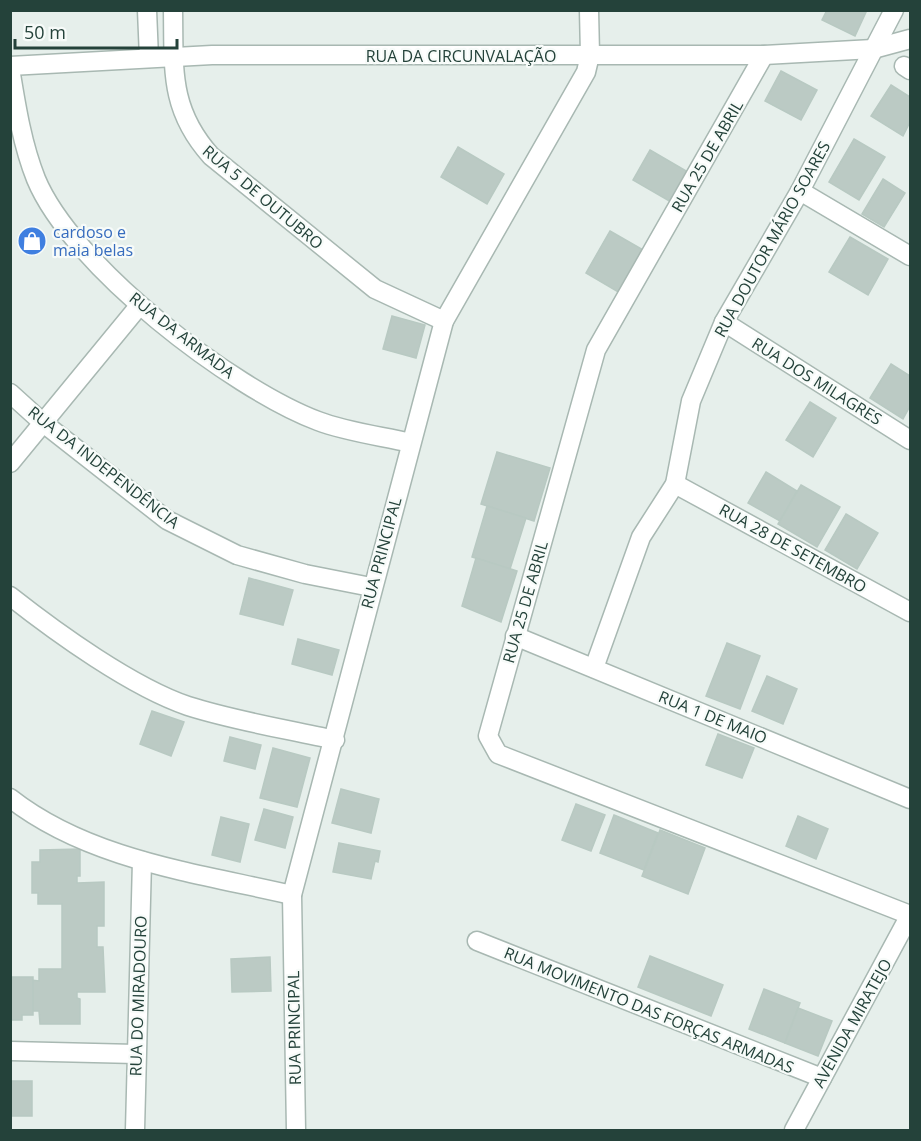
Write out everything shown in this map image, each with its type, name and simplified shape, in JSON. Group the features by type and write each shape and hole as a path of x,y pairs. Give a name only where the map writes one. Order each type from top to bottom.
{"street":[{"path":"147,10 148,58"},
{"name":"RUA 5 DE OUTUBRO","path":"173,10 174,85 183,116 196,140 211,156 375,289 444,321"},
{"name":"RUA PRINCIPAL","path":"296,1131 292,895 335,740 371,587 444,321 586,72 590,55 589,10"},
{"name":"RUA DOUTOR MÁRIO SOARES","path":"594,668 641,537 675,484 691,401 724,322 800,191 894,10"},
{"name":"RUA DA CIRCUNVALAÇÃO","path":"10,67 174,57 764,55 873,49 910,39"},
{"name":"RUA 25 DE ABRIL","path":"764,55 596,350 488,736 498,754 910,915"},
{"name":"RUA DA ARMADA","path":"10,67 18,118 36,179 62,225 139,306 254,390 319,421 411,443"},
{"path":"800,191 910,256"},
{"path":"10,463 139,306"},
{"name":"RUA DOS MILAGRES","path":"724,322 910,440"},
{"name":"RUA DA INDEPENDÊNCIA","path":"10,393 42,422 167,520 237,555 305,574 371,587"},
{"name":"RUA 28 DE SETEMBRO","path":"675,484 910,612"},
{"path":"10,596 37,617 138,684 188,706 335,740"},
{"name":"RUA 1 DE MAIO","path":"515,636 910,799"},
{"path":"10,798 30,813 72,835 142,861 292,895"},
{"name":"RUA DO MIRADOURO","path":"135,1131 142,861"},
{"name":"AVENIDA MIRATEJO","path":"794,1131 910,915"},
{"name":"RUA MOVIMENTO DAS FORÇAS ARMADAS","path":"477,941 822,1078"},
{"path":"10,1051 136,1054"}],"building":[{"path":"827,10 867,10 855,36 822,20"},
{"path":"781,71 817,90 801,120 765,101"},
{"path":"891,85 910,97 910,122 903,136 871,116"},
{"path":"854,139 885,157 859,200 829,182"},
{"path":"458,147 504,174 487,204 441,177"},
{"path":"650,150 688,172 671,202 633,180"},
{"path":"883,179 905,193 884,227 862,214"},
{"path":"610,231 645,251 620,293 586,273"},
{"path":"850,237 888,259 868,295 829,272"},
{"path":"392,316 425,325 416,358 383,349"},
{"path":"891,364 910,376 910,406 903,419 870,398"},
{"path":"810,402 836,418 813,457 786,440"},
{"path":"497,452 550,468 534,521 481,504"},
{"path":"766,472 797,491 780,521 748,503"},
{"path":"801,485 840,507 817,547 778,524"},
{"path":"487,506 526,518 510,569 472,557"},
{"path":"846,514 878,533 857,569 825,550"},
{"path":"476,558 517,571 501,622 462,606"},
{"path":"249,578 293,590 283,625 240,614"},
{"path":"298,639 339,650 332,675 292,664"},
{"path":"727,643 760,656 740,709 706,696"},
{"path":"767,676 797,689 783,724 752,711"},
{"path":"152,711 184,722 171,756 140,744"},
{"path":"718,734 754,748 742,778 706,765"},
{"path":"230,737 261,745 255,769 224,761"},
{"path":"273,748 310,758 297,807 260,798"},
{"path":"341,789 379,799 371,833 332,823"},
{"path":"576,804 605,815 591,851 562,840"},
{"path":"264,809 293,817 285,848 255,840"},
{"path":"614,815 658,833 644,870 600,853"},
{"path":"798,816 828,829 816,859 786,846"},
{"path":"221,817 249,824 240,862 212,855"},
{"path":"660,830 705,848 688,894 642,876"},
{"path":"339,843 380,851 371,879 333,872"},
{"path":"80,849 80,876 77,876 77,883 104,882 104,926 97,926 97,947 103,947 105,992 77,992 77,998 80,999 80,1024 40,1024 39,1011 33,1011 32,980 39,981 39,969 62,969 62,904 38,904 38,893 32,893 32,862 40,862 40,850"},
{"path":"650,956 723,985 711,1016 638,987"},
{"path":"270,957 271,991 232,992 231,959"},
{"path":"10,977 33,977 33,1015 22,1015 22,1020 10,1020"},
{"path":"764,989 800,1003 785,1043 749,1029"},
{"path":"798,1008 832,1021 818,1056 785,1043"},
{"path":"10,1074 11,1081 32,1081 32,1116 10,1116"}],"place":[{"name":"cardoso e maia belas","path":"32,241"}]}
